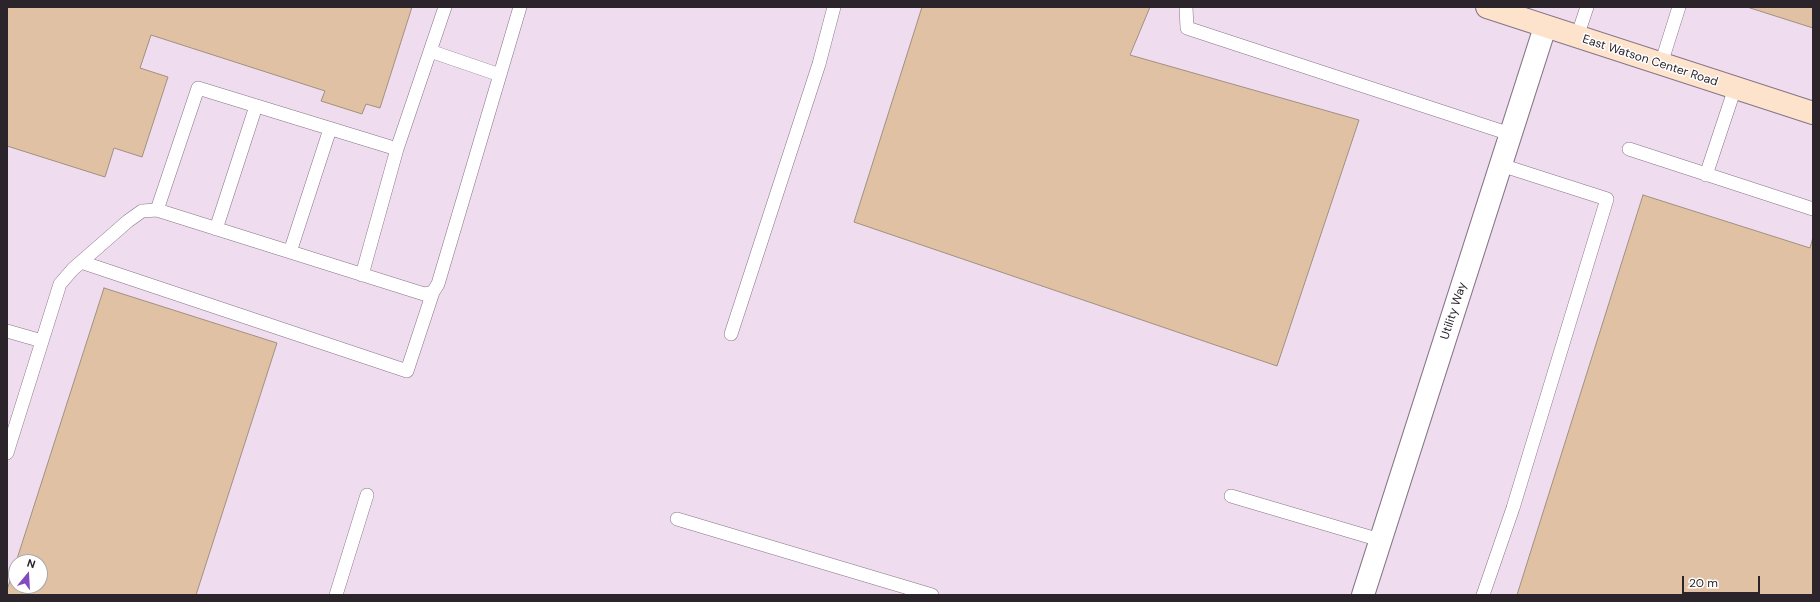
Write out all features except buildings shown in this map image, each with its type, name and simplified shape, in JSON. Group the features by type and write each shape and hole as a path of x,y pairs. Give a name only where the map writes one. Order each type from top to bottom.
{"street":[{"name":"East Watson Center Road","path":"1487,7 1813,113"},
{"name":"Utility Way","path":"1363,595 1545,27"}],"lane":[{"path":"362,275 397,149 445,7"},
{"path":"81,262 407,371 433,292 438,284 520,7"},
{"path":"731,334 818,64 834,7"},
{"path":"1186,7 1187,28 1510,134"},
{"path":"1577,37 1587,7"},
{"path":"1661,64 1680,7"},
{"path":"430,51 500,75"},
{"path":"157,210 198,88 397,149"},
{"path":"1706,175 1734,88"},
{"path":"216,229 256,106"},
{"path":"290,252 330,129"},
{"path":"1628,149 1813,209"},
{"path":"1483,595 1513,508 1607,199 1501,165"},
{"path":"7,453 60,284 81,262 142,211 157,210 424,294 433,292"},
{"path":"7,331 42,341"},
{"path":"336,595 366,495"},
{"path":"1232,496 1380,540"},
{"path":"678,519 932,595"}]}
